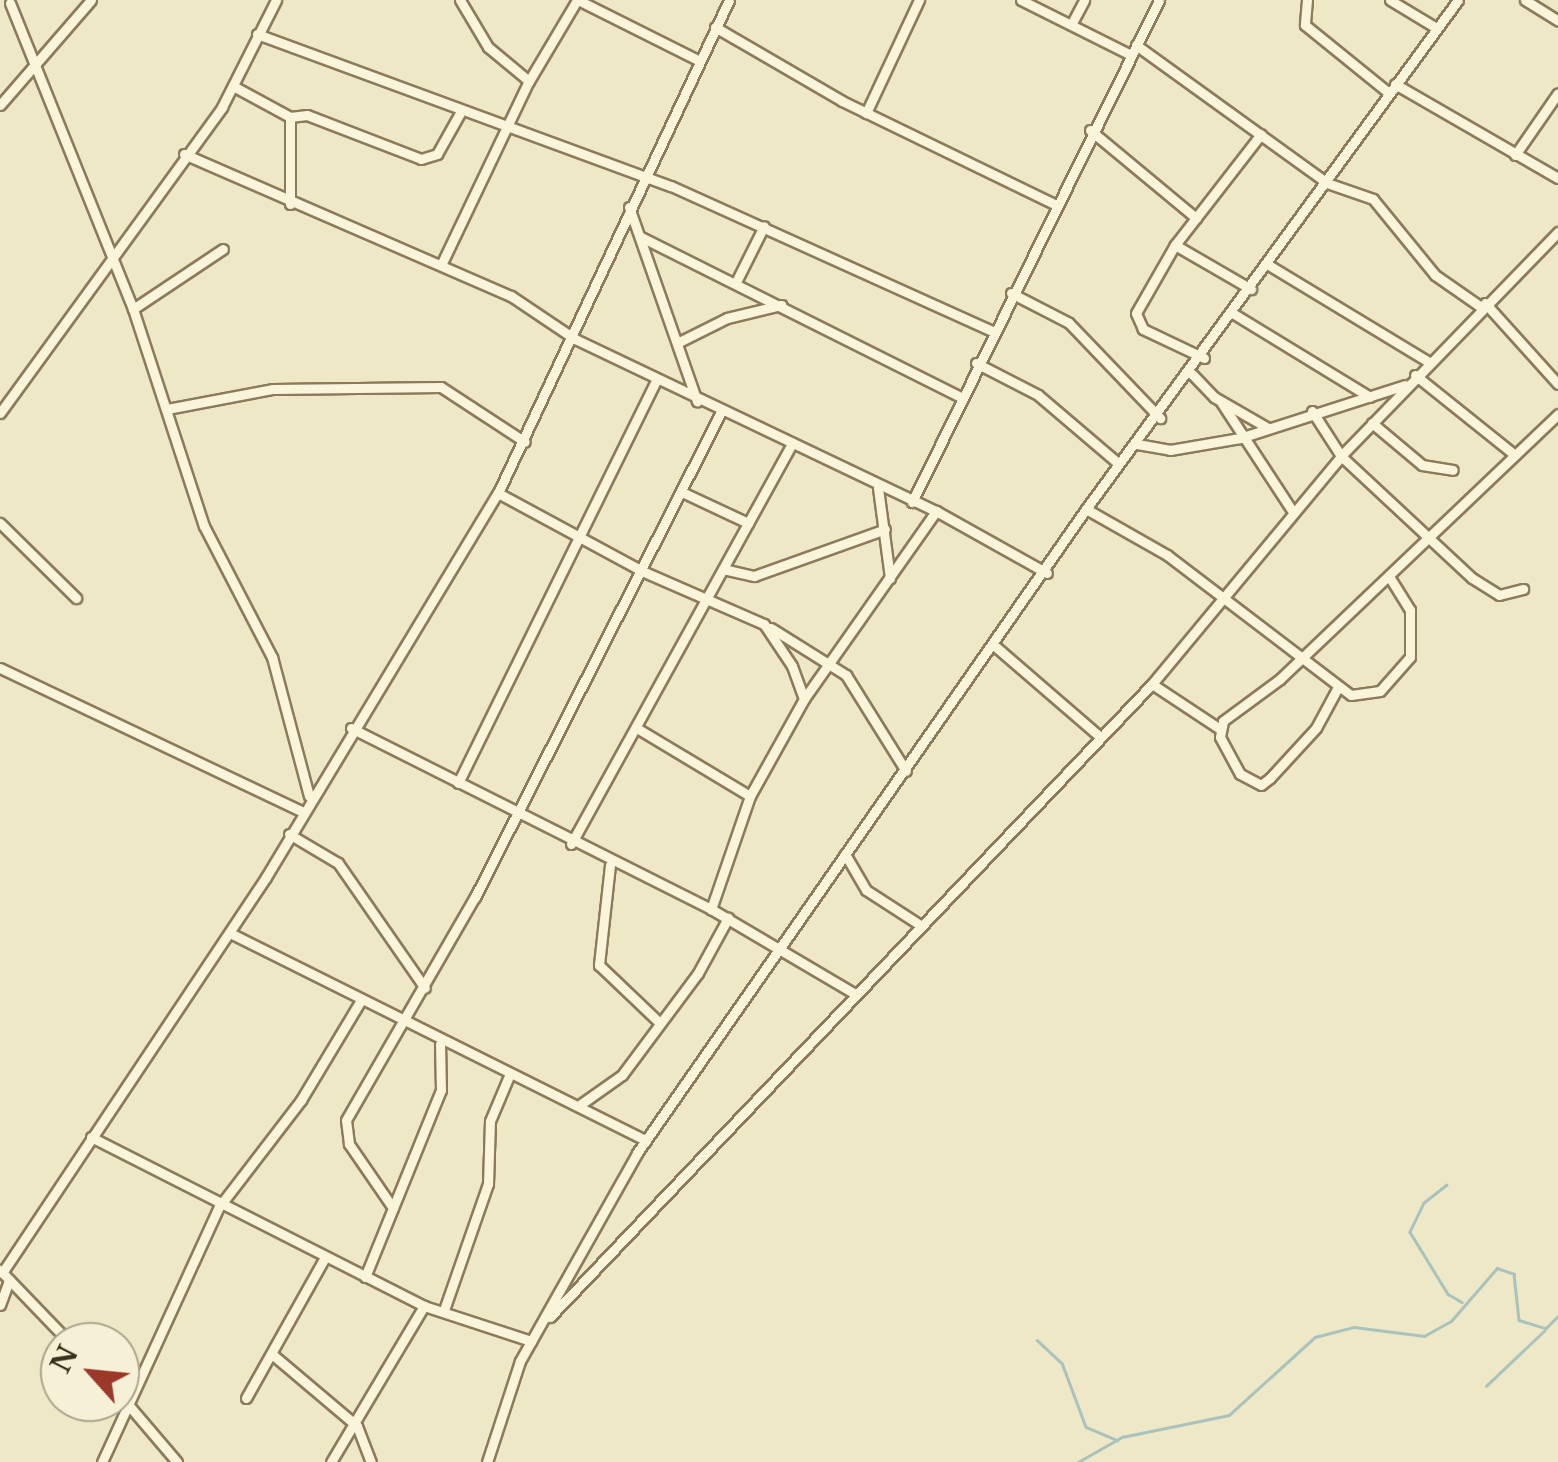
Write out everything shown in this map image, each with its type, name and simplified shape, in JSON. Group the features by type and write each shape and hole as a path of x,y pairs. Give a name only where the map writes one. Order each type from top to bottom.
{"street":[{"path":"0,105 36,72 91,0"},
{"path":"0,413 233,86 276,0"},
{"path":"460,0 488,46 529,81"},
{"path":"442,264 529,81 578,0 698,60"},
{"path":"0,1305 4,1274 91,1137 230,933 309,796 498,493 575,339 630,207 728,0"},
{"path":"866,114 919,0"},
{"path":"1022,0 1134,50 1327,183 1373,199 1435,275 1483,305 1558,384"},
{"path":"1072,23 1084,0"},
{"path":"912,502 1090,130 1159,0"},
{"path":"1307,0 1305,25 1392,89 1558,178"},
{"path":"1390,0 1436,27"},
{"path":"487,1462 520,1361 646,1140 996,646 1086,509 1204,358 1266,264 1458,0"},
{"path":"1525,0 1558,21"},
{"path":"8,2 133,310 204,526 272,657 309,796"},
{"path":"715,26 866,114 1054,204"},
{"path":"258,34 764,226 992,331"},
{"path":"233,86 290,117 307,115 421,159 438,154 460,113"},
{"path":"1516,154 1558,94"},
{"path":"290,117 290,204"},
{"path":"1090,130 1196,218"},
{"path":"1204,358 1135,320 1175,245 1260,134"},
{"path":"184,154 290,204 442,264 575,339 878,488 936,511 1047,572"},
{"path":"630,207 698,401"},
{"path":"737,280 764,226"},
{"path":"541,1326 1152,684 1218,599 1341,456 1427,362 1558,232"},
{"path":"641,237 737,280 961,397"},
{"path":"1175,245 1250,289"},
{"path":"133,310 222,248"},
{"path":"1266,264 1427,362"},
{"path":"1012,293 1068,323 1160,418"},
{"path":"678,343 727,318 781,304"},
{"path":"1234,314 1370,398"},
{"path":"976,363 1038,395 1119,464"},
{"path":"1192,374 1222,402 1268,428"},
{"path":"458,783 657,379"},
{"path":"1137,444 1170,450 1240,438 1312,411 1370,398 1411,380"},
{"path":"1411,380 1514,455"},
{"path":"167,409 274,389 441,387 525,442"},
{"path":"1222,402 1240,438 1294,512"},
{"path":"1312,411 1341,456 1431,534 1480,585 1499,595 1524,589"},
{"path":"393,1208 344,1129 425,988 516,816 684,493 721,412"},
{"path":"1220,728 1389,577 1558,414"},
{"path":"1372,423 1422,465 1453,470"},
{"path":"570,844 640,730 704,599 792,444"},
{"path":"878,488 890,578"},
{"path":"498,493 642,571 764,624 829,663 876,714 906,771"},
{"path":"684,493 748,524"},
{"path":"1086,509 1167,555 1218,599 1305,653 1338,688 1361,697 1380,691 1410,657 1410,610 1389,577"},
{"path":"711,908 750,796 804,698 936,511"},
{"path":"0,523 76,598"},
{"path":"723,569 754,576 885,529"},
{"path":"764,624 804,698"},
{"path":"996,646 1099,736"},
{"path":"0,668 301,811"},
{"path":"1152,684 1220,728 1240,774 1261,785 1316,728 1338,688"},
{"path":"351,728 610,865 711,908 777,951 857,995"},
{"path":"640,730 750,796"},
{"path":"289,834 338,863 425,988"},
{"path":"845,854 861,886 920,925"},
{"path":"610,865 600,965 660,1023"},
{"path":"580,1104 622,1075 728,918"},
{"path":"230,933 440,1044 580,1104 646,1140"},
{"path":"140,1384 165,1314 219,1207 301,1100 360,1002"},
{"path":"366,1278 442,1090 440,1044"},
{"path":"444,1310 488,1184 490,1122 509,1076"},
{"path":"91,1137 219,1207 424,1306 444,1310 507,1337 531,1341"},
{"path":"246,1398 325,1258"},
{"path":"4,1274 50,1322"},
{"path":"331,1462 357,1426 424,1306"},
{"path":"507,1337 520,1361"},
{"path":"273,1355 357,1426 371,1462"},
{"path":"140,1417 177,1462"},
{"path":"102,1462 124,1422"}],"waterway":[{"path":"1447,1185 1424,1203 1410,1232 1448,1294 1462,1302"},
{"path":"1078,1462 1122,1437 1229,1415 1315,1337 1354,1327 1424,1336 1451,1321 1497,1268 1514,1274 1519,1320 1546,1328 1558,1316"},
{"path":"1486,1386 1544,1331"},
{"path":"1037,1340 1062,1363 1086,1427 1117,1440"}]}
